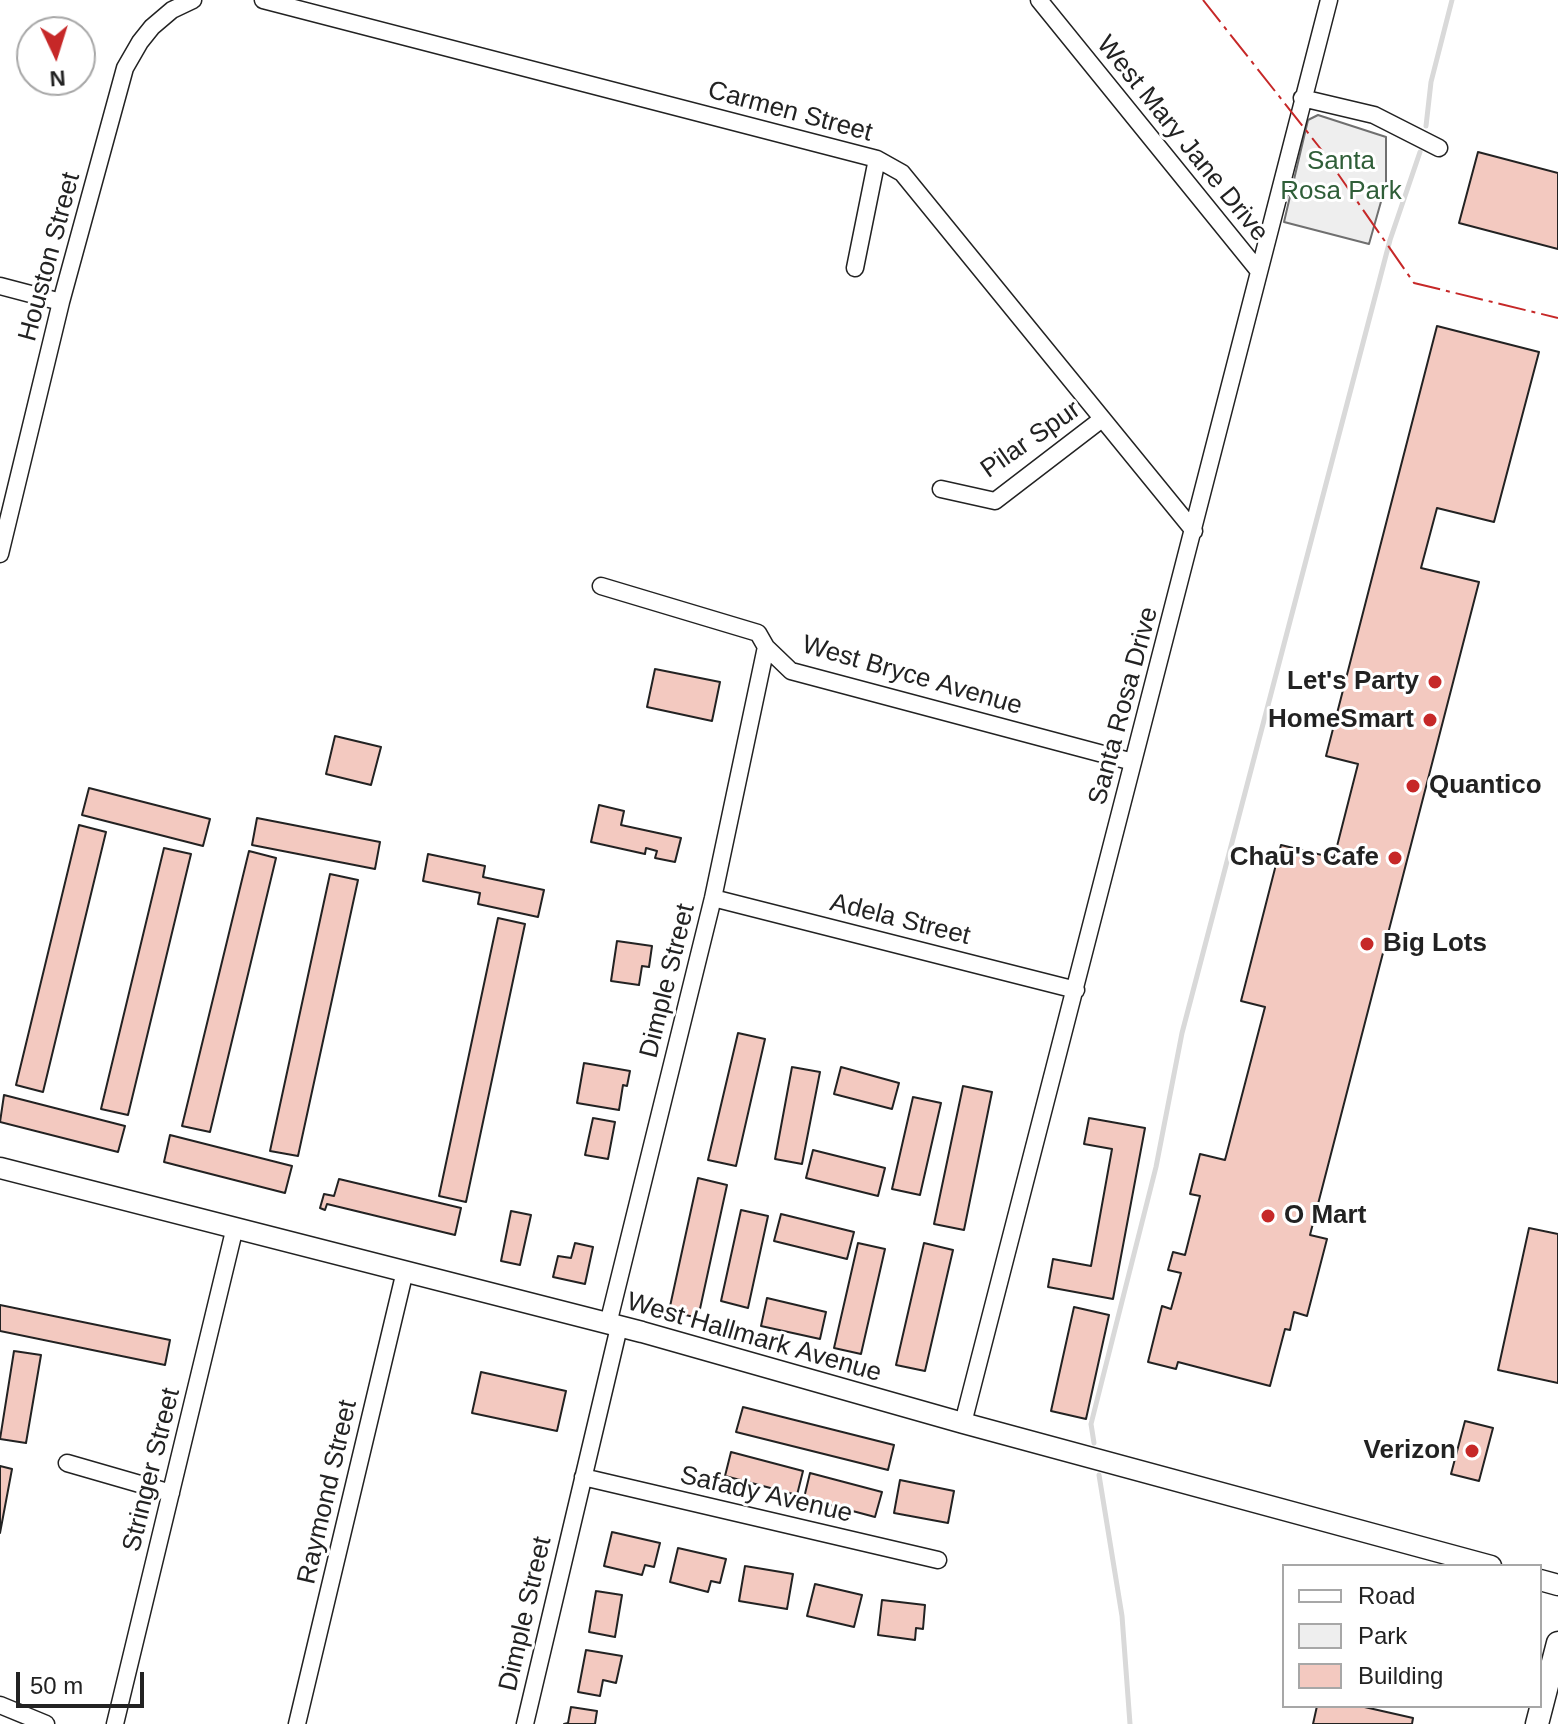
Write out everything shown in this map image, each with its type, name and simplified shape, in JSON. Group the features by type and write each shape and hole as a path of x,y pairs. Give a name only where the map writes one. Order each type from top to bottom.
{"main road":[{"path":"1542,1705 1558,1643"}],"street":[{"name":"Houston Street","path":"0,554 4,523 125,68 152,27 172,10 193,0"},
{"name":"Carmen Street","path":"263,0 877,159 902,173 1194,531"},
{"name":"West Mary Jane Drive","path":"1039,0 1258,270"},
{"name":"Santa Rosa Drive","path":"963,1423 1329,0"},
{"path":"1302,98 1374,115 1439,148"},
{"path":"855,268 877,159"},
{"path":"0,286 61,302"},
{"name":"Pilar Spur","path":"941,489 995,501 1102,419"},
{"name":"West Bryce Avenue","path":"601,586 758,633 766,647 791,671 1133,762"},
{"name":"Dimple Street","path":"525,1724 583,1477 613,1326 713,898 766,647"},
{"name":"Adela Street","path":"713,898 1076,990"},
{"name":"West Hallmark Avenue","path":"0,1168 613,1326 1484,1564"},
{"name":"Stringer Street","path":"115,1724 235,1227"},
{"name":"Raymond Street","path":"297,1724 405,1271"},
{"path":"67,1463 171,1493"},
{"name":"Safady Avenue","path":"583,1477 938,1560"},
{"path":"0,1705 46,1724"}],"green space":[{"name":"Santa Rosa Park","path":"1318,115 1386,137 1386,184 1369,244 1284,222 1308,120"}],"building":[{"path":"1478,152 1558,173 1558,249 1459,223"},
{"path":"1437,326 1539,352 1494,522 1437,508 1421,568 1479,582 1310,1235 1327,1239 1307,1316 1294,1312 1290,1330 1285,1329 1270,1386 1178,1362 1176,1369 1148,1362 1162,1306 1171,1309 1181,1273 1168,1270 1173,1252 1185,1255 1200,1196 1190,1194 1200,1154 1225,1160 1265,1007 1241,1001 1281,845 1334,858 1358,764 1326,756"},
{"path":"655,669 720,682 712,721 647,707"},
{"path":"335,736 381,747 371,785 326,774"},
{"path":"89,788 210,819 203,846 82,815"},
{"path":"599,805 624,811 621,825 681,838 675,862 655,858 657,851 646,848 645,854 591,842"},
{"path":"257,818 380,842 375,869 252,845"},
{"path":"79,825 106,832 43,1092 16,1085"},
{"path":"164,848 191,854 128,1115 101,1109"},
{"path":"249,851 276,858 210,1132 182,1126"},
{"path":"428,854 485,866 483,877 544,890 538,917 478,904 480,893 423,881"},
{"path":"330,874 358,880 298,1156 270,1151"},
{"path":"498,918 525,924 466,1202 439,1196"},
{"path":"617,941 652,946 649,967 642,966 639,985 611,981"},
{"path":"738,1033 765,1039 736,1166 708,1160"},
{"path":"584,1063 630,1071 627,1086 623,1085 619,1110 577,1103"},
{"path":"792,1067 820,1072 802,1164 775,1159"},
{"path":"841,1067 899,1083 892,1109 834,1094"},
{"path":"963,1086 992,1092 964,1230 934,1224"},
{"path":"4,1095 125,1126 118,1152 0,1122"},
{"path":"913,1097 941,1103 920,1195 892,1189"},
{"path":"593,1118 615,1122 608,1159 585,1155"},
{"path":"1089,1118 1145,1128 1113,1299 1048,1287 1053,1259 1091,1266 1112,1149 1084,1144"},
{"path":"170,1135 292,1166 285,1193 164,1162"},
{"path":"813,1150 885,1168 878,1196 806,1178"},
{"path":"698,1178 727,1185 698,1318 669,1311"},
{"path":"339,1179 461,1208 455,1235 327,1204 325,1210 320,1208 324,1194 334,1196"},
{"path":"741,1210 768,1216 748,1308 721,1301"},
{"path":"511,1211 531,1215 520,1265 501,1261"},
{"path":"781,1214 854,1232 847,1259 774,1241"},
{"path":"1529,1228 1558,1234 1558,1383 1498,1370"},
{"path":"575,1243 593,1247 585,1284 553,1277 558,1256 571,1258"},
{"path":"858,1243 885,1249 861,1354 834,1348"},
{"path":"924,1243 953,1250 925,1371 896,1365"},
{"path":"767,1298 826,1312 820,1339 761,1326"},
{"path":"0,1305 170,1340 165,1365 0,1331"},
{"path":"1074,1307 1109,1315 1086,1419 1051,1411"},
{"path":"14,1351 41,1355 26,1443 0,1439"},
{"path":"481,1372 566,1391 557,1431 472,1413"},
{"path":"743,1407 894,1445 888,1470 736,1432"},
{"name":"Verizon","path":"1465,1421 1493,1428 1479,1481 1451,1474"},
{"path":"731,1452 803,1471 797,1495 725,1476"},
{"path":"0,1466 12,1469 0,1533"},
{"path":"810,1473 882,1492 875,1517 804,1498"},
{"path":"900,1480 954,1491 948,1523 894,1513"},
{"path":"612,1532 660,1543 654,1567 645,1565 642,1575 604,1566"},
{"path":"678,1548 726,1559 720,1583 711,1581 708,1592 670,1582"},
{"path":"745,1566 793,1574 787,1609 739,1601"},
{"path":"815,1584 862,1595 854,1627 807,1616"},
{"path":"596,1591 622,1595 615,1637 589,1632"},
{"path":"882,1600 925,1605 923,1629 916,1628 915,1640 878,1635"},
{"path":"586,1650 622,1656 616,1683 603,1680 600,1696 578,1692"},
{"path":"571,1707 597,1711 595,1724 564,1724 568,1723"},
{"path":"1317,1708 1369,1708 1413,1718 1412,1724 1313,1724"}],"waterway":[{"path":"1426,126 1431,82 1452,0"},
{"path":"1094,1443 1091,1424 1156,1167 1182,1033 1390,240 1420,152"},
{"path":"1099,1475 1122,1616 1130,1724"}],"power":[{"path":"1203,0 1320,148 1414,283 1558,318"}],"place":[{"name":"Let's Party","path":"1435,682"},
{"name":"HomeSmart","path":"1430,720"},
{"name":"Quantico","path":"1413,786"},
{"name":"Chau's Cafe","path":"1395,858"},
{"name":"Big Lots","path":"1367,944"},
{"name":"O Mart","path":"1268,1216"},
{"name":"Verizon","path":"1472,1451"}]}
